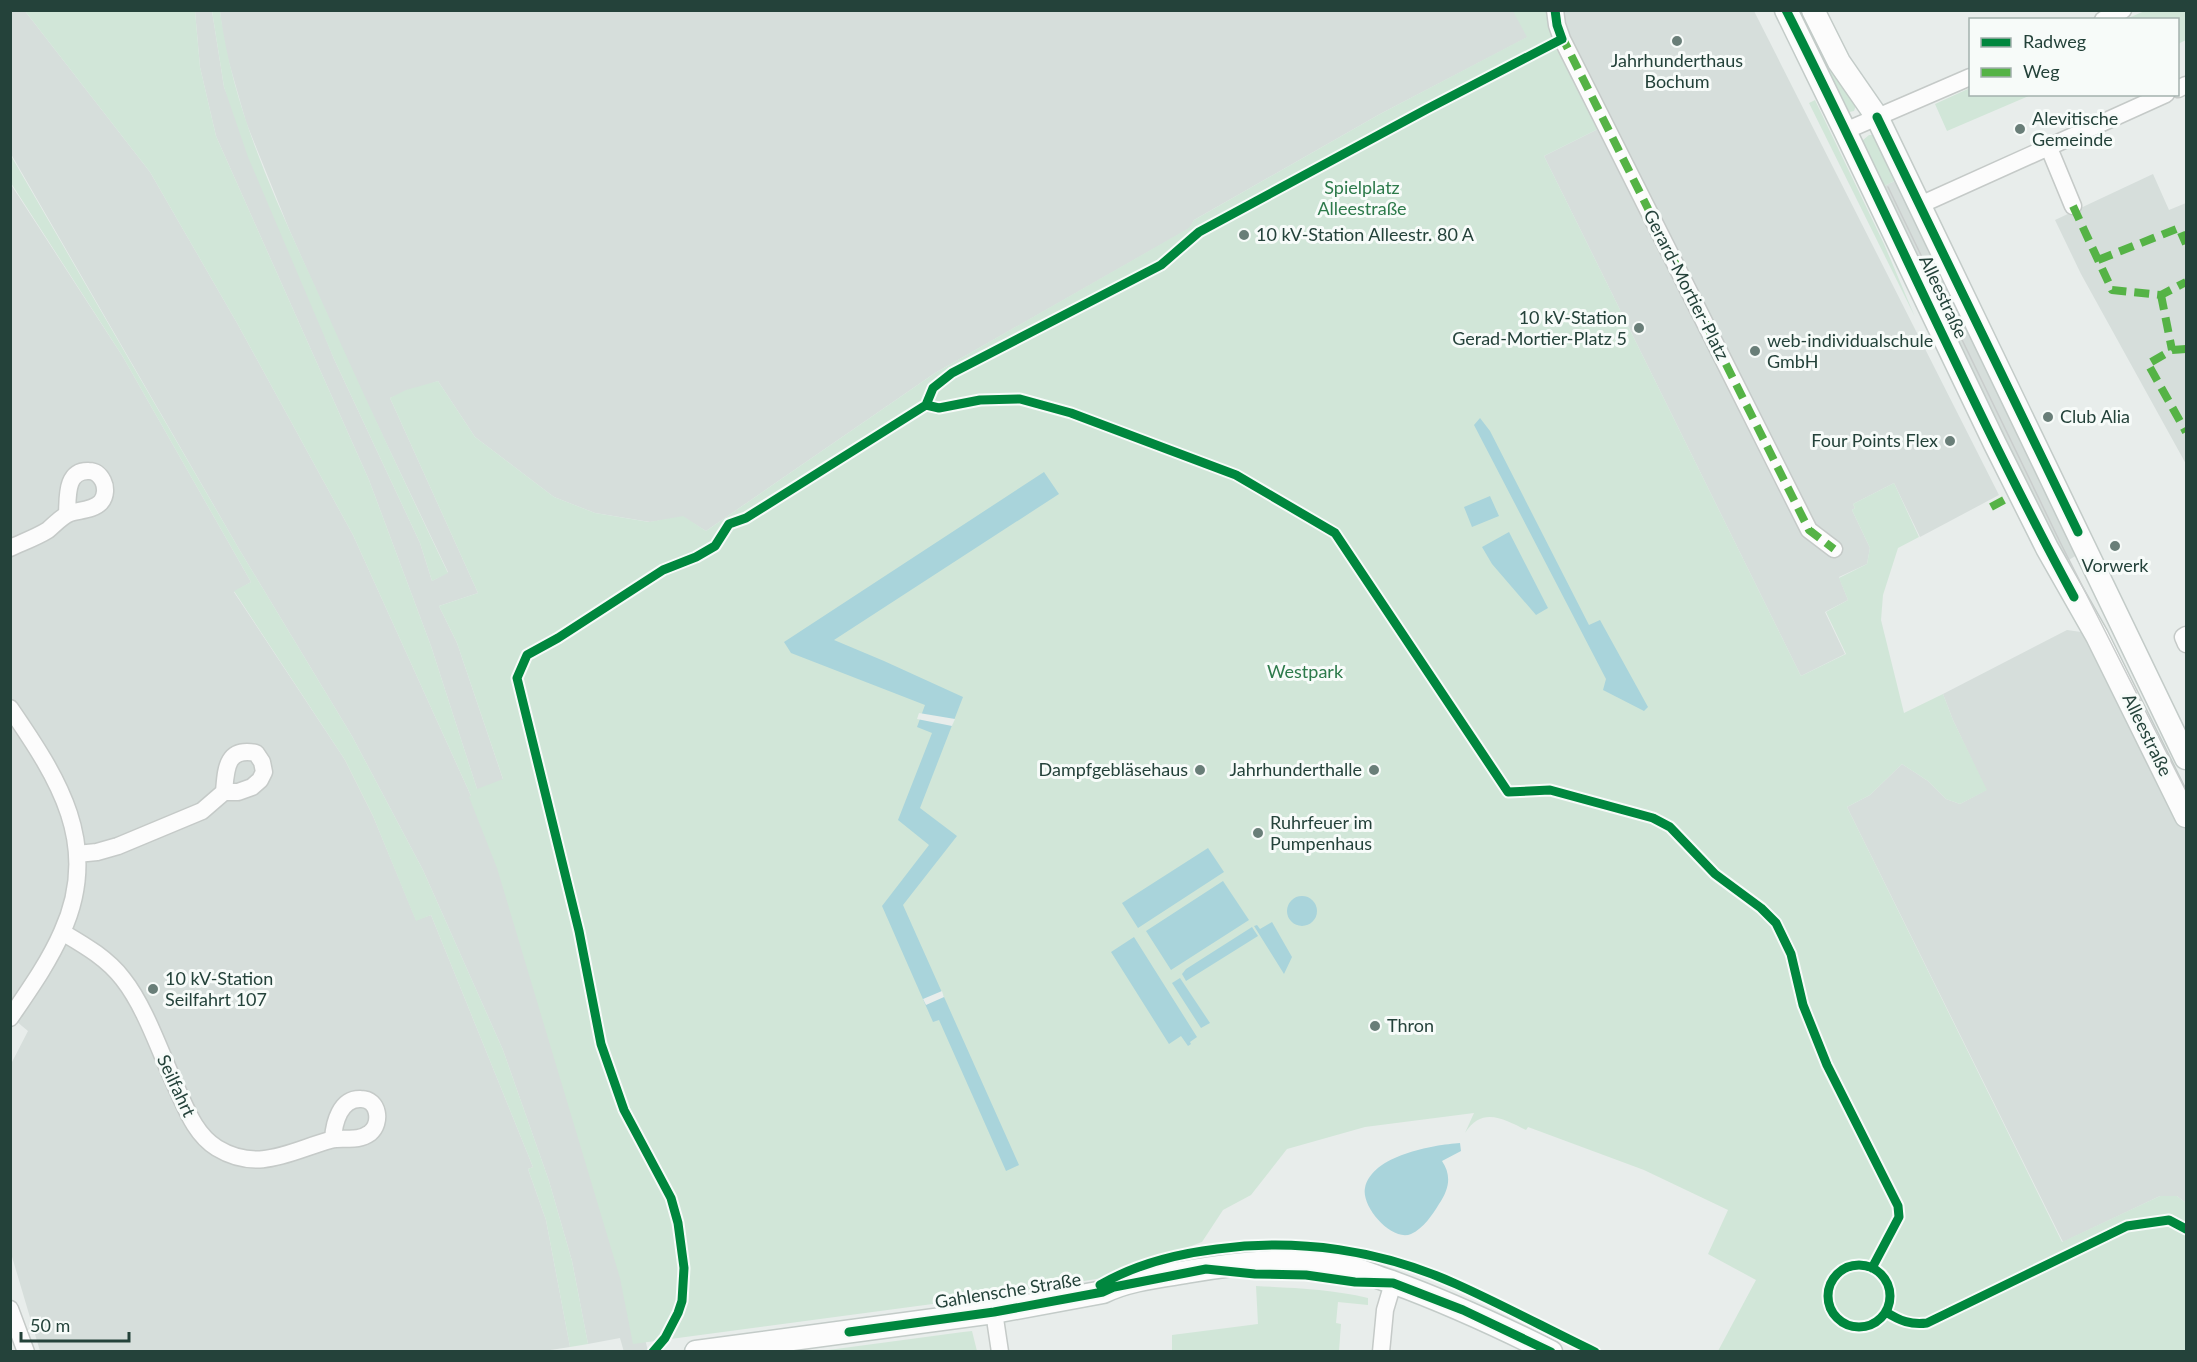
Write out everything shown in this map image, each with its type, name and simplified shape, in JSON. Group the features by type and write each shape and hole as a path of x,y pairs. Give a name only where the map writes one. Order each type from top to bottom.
{"main road":[{"name":"Alleestraße","path":"1785,10 2005,464 2106,654 2187,816"},
{"name":"Alleestraße","path":"1813,10 1839,62 1877,117 2187,759"},
{"name":"Gahlensche Straße","path":"696,1352 994,1312 1103,1292 1114,1287 1206,1269 1256,1262 1313,1263 1362,1270 1454,1306 1551,1352"}],"street":[{"name":"Gerard-Mortier-Platz","path":"1555,10 1557,25 1563,39 1809,530 1834,549"},
{"path":"2107,18 2123,10"},
{"path":"1845,131 1969,78"},
{"path":"1920,205 2162,96"},
{"path":"2049,148 2073,206"},
{"path":"10,548 46,531 67,514"},
{"path":"2187,635 2183,637 2187,644"},
{"path":"10,708 16,729 49,767 64,796 74,827 77,854 76,883 62,932 10,1018"},
{"path":"77,854 97,852 118,846 202,811 224,792"},
{"name":"Seilfahrt","path":"62,932 97,953 113,966 124,980 142,1012 190,1118 208,1143 240,1159 260,1159 288,1155 333,1139"},
{"path":"1382,1352 1385,1310 1393,1283"},
{"path":"10,1309 26,1352"},
{"path":"994,1312 1000,1352"}],"shaded area":[{"path":"1513,10 1528,37 1380,114 1194,220 1190,228 935,373 706,531 683,517 650,522 595,513 554,497 475,437 438,381 390,398 478,593 439,606 457,643 510,800 648,1351 624,1352 620,1338 588,1344 572,1261 549,1181 503,1050 423,870 352,736 239,549 11,154 10,11 25,11 150,172 237,323 353,535 471,796 477,789 431,646 369,480 216,136 200,67 195,11 212,11 224,87 334,359 420,543 432,581 448,572 356,380 289,229 246,122 224,45 220,11"},
{"path":"1548,11 1754,11 1999,495 1920,537 1894,483 1853,504 1855,508 1852,510 1870,548 1867,564 1839,577 1848,600 1825,612 1845,654 1801,676 1544,156 1600,128"},
{"path":"2153,174 2169,210 2186,203 2186,464 2081,274 2055,220"},
{"path":"1899,179 2077,555 2067,561 2064,561 1882,187"},
{"path":"10,183 123,357 251,582 234,592 345,760 373,816 416,920 431,915 533,1167 528,1169 546,1220 570,1347 537,1352 40,1351 10,1250 11,1064 28,1031 10,1016"},
{"path":"2067,630 2088,633 2186,828 2186,1203 2177,1196 2160,1196 2063,1242 1847,807 1870,795 1902,764 1928,781 1946,799 1960,804 1986,790 1943,694"}],"green space":[{"path":"2147,10 2186,11 2186,40 2179,44 2179,18 2128,18"},
{"name":"Westpark","path":"25,11 195,11 200,67 216,136 369,480 431,646 477,789 503,779 457,643 439,606 478,593 390,398 406,390 438,381 475,437 554,497 595,513 649,522 683,516 706,531 935,373 1189,228 1194,220 1380,114 1527,37 1513,11 1548,11 1600,128 1544,156 1801,676 1846,654 1826,612 1848,600 1839,578 1867,564 1870,548 1852,510 1855,508 1853,504 1894,483 1919,537 1898,548 1883,595 1881,620 1904,713 1943,694 1987,790 1960,804 1946,799 1928,781 1902,764 1870,795 1847,807 2062,1242 2160,1196 2177,1196 2186,1203 2186,1350 2180,1352 1718,1351 1756,1280 1708,1254 1728,1210 1644,1170 1528,1127 1526,1130 1502,1119 1486,1117 1472,1125 1465,1133 1474,1113 1365,1127 1287,1149 1251,1195 1223,1210 1202,1242 1108,1277 1000,1295 633,1344 620,1278 497,868 469,797 471,796 353,535 237,323 150,172"},
{"path":"212,11 220,11 234,82 256,150 270,184 363,393 448,573 432,581 420,543 334,359 248,157 224,87"},
{"path":"1806,27 1818,49 1857,102 1854,111 1843,110"},
{"path":"1969,88 1969,96 2029,96 1947,131 1935,104"},
{"path":"1815,100 1884,244 1915,317 1809,103"},
{"path":"1869,135 1875,135 1899,179 1882,187 1862,144"},
{"path":"10,154 239,549 352,736 423,870 503,1050 549,1181 572,1261 588,1344 570,1347 546,1220 528,1169 533,1167 431,915 416,921 373,816 345,760 234,591 251,582 123,357 11,183"},
{"path":"1256,1286 1340,1293 1368,1298 1368,1305 1338,1302 1336,1323 1341,1324 1339,1351 1172,1351 1172,1335 1258,1324"},
{"path":"972,1331 977,1351 821,1351 963,1332"}],"water":[{"path":"1480,418 1490,431 1589,625 1600,620 1648,707 1644,711 1603,690 1606,679 1474,425"},
{"path":"1044,472 1059,494 834,640 963,697 920,808 957,836 903,905 1019,1165 1006,1171 939,1020 933,1022 882,906 929,845 898,820 932,733 917,727 925,705 791,653 784,642"},
{"path":"1490,496 1499,516 1472,527 1464,507"},
{"path":"1509,532 1548,608 1536,615 1492,564 1482,547"},
{"path":"1208,848 1224,872 1138,928 1122,903"},
{"path":"1223,881 1249,920 1171,970 1146,931"},
{"path":"1302,896 1308,897 1316,905 1316,917 1308,925 1302,926 1296,925 1288,917 1287,911 1288,905 1296,897"},
{"path":"1272,922 1292,957 1284,974 1254,926 1257,925 1260,929"},
{"path":"1252,927 1258,936 1186,981 1182,974 1186,969"},
{"path":"1134,937 1197,1037 1188,1046 1181,1036 1169,1044 1111,952"},
{"path":"1180,978 1210,1023 1201,1028 1172,983"},
{"path":"1460,1143 1461,1151 1442,1161 1448,1177 1447,1188 1437,1208 1424,1225 1411,1234 1403,1235 1395,1233 1379,1221 1368,1204 1365,1188 1370,1177 1379,1167 1420,1149"}],"pier":[{"path":"919,713 955,719 952,726 917,719"},
{"path":"942,991 944,997 926,1005 923,999"}],"tram line":[{"path":"1888,187 2060,542 2186,791"}],"marked path":[{"path":"1561,35 1809,530 1834,549"},
{"path":"2073,206 2112,290 2161,295 2186,282"},
{"path":"2098,260 2179,228 2186,244"},
{"path":"2161,295 2172,350"},
{"path":"2186,349 2172,350 2148,364 2186,432"},
{"path":"1991,507 2004,500"}],"cycle path":[{"path":"653,1352 665,1338 682,1301 684,1268 678,1223 671,1198 624,1110 601,1044 579,931 517,678 527,655 558,638 663,570 696,557 715,546 729,524 746,518 926,405 933,388 952,373 1161,265 1199,232 1562,39 1555,10"},
{"path":"1786,10 1999,452 2074,597"},
{"path":"1877,117 2078,532"},
{"path":"926,405 939,408 980,400 1020,399 1071,413 1236,475 1335,533 1508,792 1550,790 1653,818 1670,827 1715,874 1761,908 1776,923 1791,954 1803,1005 1827,1065 1898,1206 1899,1217 1872,1268"},
{"path":"1886,1312 1906,1322 1927,1323 2127,1226 2169,1220 2186,1229"},
{"path":"1100,1285 1142,1266 1202,1251 1278,1245 1339,1250 1369,1255 1428,1272 1474,1292 1595,1352"},
{"path":"1853,1265 1865,1265 1881,1274 1888,1284 1890,1296 1888,1308 1881,1318 1865,1327 1853,1327 1842,1322 1833,1313 1828,1302 1828,1290 1833,1279 1842,1270 1853,1265"},
{"path":"849,1332 994,1312 1103,1292 1114,1287 1206,1269 1255,1274 1306,1275 1355,1282 1393,1283 1463,1310 1551,1352"}],"place":[{"name":"Jahrhunderthaus Bochum","path":"1677,41"},
{"name":"Alevitische Gemeinde","path":"2020,129"},
{"name":"10 kV-Station Alleestr. 80 A","path":"1244,235"},
{"name":"10 kV-Station Gerad-Mortier-Platz 5","path":"1639,328"},
{"name":"web-individualschule GmbH","path":"1755,351"},
{"name":"Club Alia","path":"2048,417"},
{"name":"Four Points Flex","path":"1950,441"},
{"name":"Vorwerk","path":"2115,546"},
{"name":"Dampfgebläsehaus","path":"1200,770"},
{"name":"Jahrhunderthalle","path":"1374,770"},
{"name":"Ruhrfeuer im Pumpenhaus","path":"1258,833"},
{"name":"10 kV-Station Seilfahrt 107","path":"153,989"},
{"name":"Thron","path":"1375,1026"}],"park label":[{"name":"Spielplatz Alleestraße","path":"1362,198"}]}
